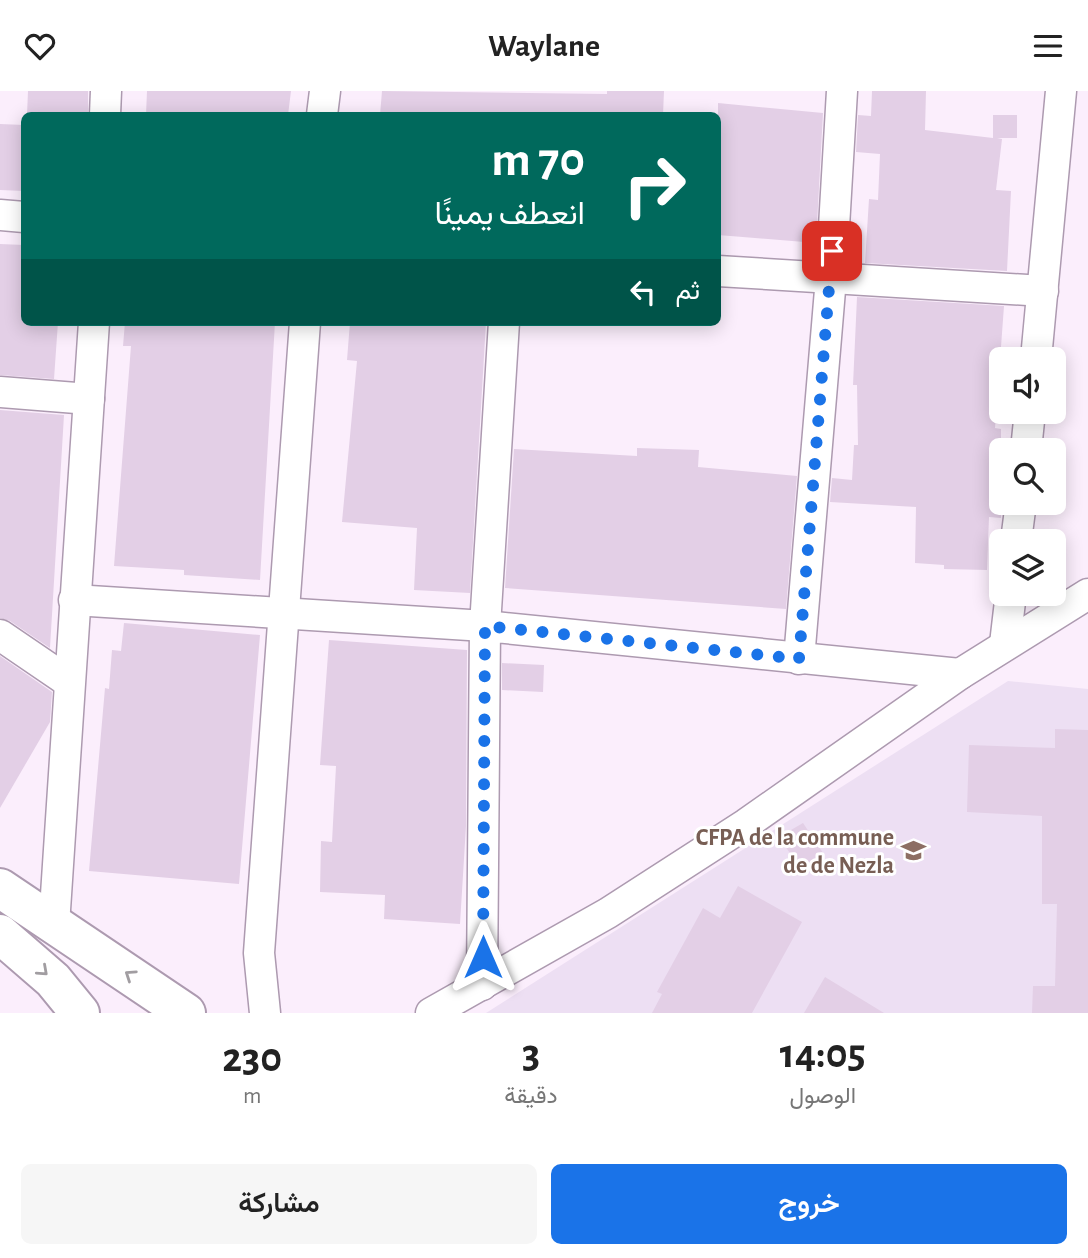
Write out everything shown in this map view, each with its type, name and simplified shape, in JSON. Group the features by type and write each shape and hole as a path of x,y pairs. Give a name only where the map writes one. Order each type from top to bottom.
{"street":[{"path":"105,112 106,91"},
{"path":"322,112 324,91"},
{"path":"799,659 831,278 842,91"},
{"path":"1037,347 1061,91"},
{"path":"0,215 21,216"},
{"path":"721,271 1043,291"},
{"path":"54,925 94,326"},
{"path":"265,1013 259,953 305,326"},
{"path":"482,985 485,626 504,326"},
{"path":"0,392 89,399"},
{"path":"431,1013 608,913 746,824 1005,644 1088,594"},
{"path":"74,600 285,611 485,626 960,674"},
{"path":"1005,644 1009,606"},
{"path":"0,635 69,681"},
{"path":"0,888 186,1013"},
{"path":"0,935 53,979 80,1013"}],"shaded area":[{"name":"CFPA de la commune de de Nezla","path":"1008,681 1088,689 1088,1013 486,1013"}],"building":[{"path":"28,91 88,91 88,112 27,112"},
{"path":"147,91 291,91 288,112 146,112"},
{"path":"382,91 607,94 607,91 664,91 663,112 380,112"},
{"path":"872,91 926,91 925,130 993,138 993,115 1017,115 1017,138 997,138 1002,139 996,190 1011,191 1007,271 865,263 869,199 878,200 880,154 856,152 858,115 871,116"},
{"path":"718,103 823,113 816,243 721,235 721,112 718,112"},
{"path":"0,124 21,125 21,191 0,190"},
{"path":"0,244 21,245 21,326 58,326 54,379 0,375"},
{"path":"857,297 1004,306 1001,347 989,347 989,424 995,424 995,428 1001,429 1001,438 989,438 989,515 1001,515 1001,518 989,517 987,570 944,569 944,565 915,563 916,507 830,502 832,478 852,480 854,445 858,445 857,385 853,385"},
{"path":"125,326 275,326 260,580 184,575 184,570 114,566 131,346 123,346"},
{"path":"350,326 486,326 470,593 414,590 417,528 342,522 357,361 347,360"},
{"path":"0,410 64,415 50,648 10,621 0,618"},
{"path":"637,448 699,450 698,467 797,476 786,609 505,588 514,449 637,456"},
{"path":"124,623 260,635 239,884 89,871 105,688 109,689 112,650 121,651"},
{"path":"329,640 467,650 466,826 460,924 384,919 385,895 320,892 321,841 332,842 336,766 320,765"},
{"path":"0,656 52,692 50,722 0,808"},
{"path":"502,663 544,665 543,692 502,690"},
{"path":"1055,729 1088,730 1088,1013 1032,1013 1033,986 1055,986 1057,904 1042,904 1042,816 967,812 969,745 1055,748"},
{"path":"803,823 823,853 800,868 779,837"},
{"path":"738,886 802,922 752,1013 652,1013 662,994 657,992 703,908 720,918"},
{"path":"825,977 884,1013 804,1013"}],"place":[{"name":"CFPA de la commune de de Nezla","path":"914,851"}],"route":[{"path":"483,957 485,626 799,659 832,251"}]}
